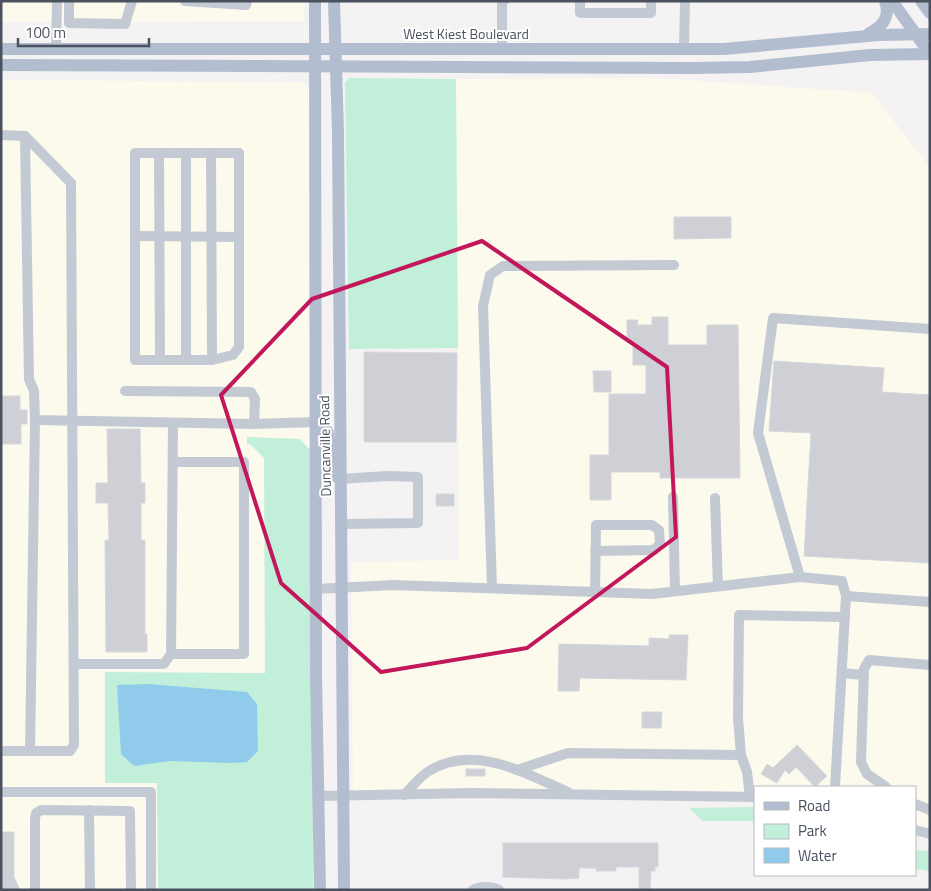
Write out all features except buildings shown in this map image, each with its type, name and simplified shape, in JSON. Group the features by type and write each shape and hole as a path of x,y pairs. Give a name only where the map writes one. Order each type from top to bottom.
{"main road":[{"name":"Duncanville Road","path":"315,1 315,422 320,890"},
{"name":"Duncanville Road","path":"334,1 334,66 338,132 344,890"},
{"path":"863,37 881,28 886,19 886,1"},
{"path":"892,1 930,54"},
{"name":"West Kiest Boulevard","path":"1,49 724,49 863,37 930,34"},
{"path":"502,49 502,67"},
{"path":"675,68 680,49"},
{"path":"1,65 675,68 750,67 870,55 930,54"},
{"path":"315,422 340,420"},
{"path":"315,422 324,426 328,434 333,474 340,479"}],"street":[{"path":"56,49 57,1"},
{"path":"69,1 69,23 125,24 132,1"},
{"path":"185,1 246,6 247,1"},
{"path":"492,1 503,1 502,49"},
{"path":"580,1 580,13 651,13 651,1"},
{"path":"680,49 685,1"},
{"path":"1,135 25,136 72,183 71,422 74,664 74,745 70,751 1,751"},
{"path":"25,136 29,379 34,391 35,420 30,751"},
{"path":"135,153 186,153 239,153 238,347 233,355 212,360 135,360 135,153"},
{"path":"159,153 160,360"},
{"path":"186,153 186,360"},
{"path":"211,153 212,360"},
{"path":"135,236 239,237"},
{"path":"492,588 483,306 490,275 503,266 674,265"},
{"path":"800,577 758,434 773,318 930,329"},
{"path":"125,392 251,392 255,399 254,424"},
{"path":"35,420 254,424 315,422"},
{"path":"74,664 164,664 171,654 173,422"},
{"path":"171,654 244,654 244,462 173,462"},
{"path":"340,479 387,476 418,477 418,523 341,524"},
{"path":"672,497 676,591"},
{"path":"715,498 718,586"},
{"path":"595,592 596,525 652,525 659,530 660,544 654,550 596,551"},
{"path":"316,589 393,585 652,594 800,577 842,581 846,596 835,786"},
{"path":"846,596 930,602"},
{"path":"318,796 472,793 752,797 741,755 738,718 739,615 845,617"},
{"path":"885,786 867,774 861,762 864,669 869,660 930,665"},
{"path":"842,673 863,675"},
{"path":"517,770 568,753 741,755"},
{"path":"404,795 430,771 462,759 496,761 572,794"},
{"path":"1,792 152,792 151,890"},
{"path":"916,804 930,810"},
{"path":"35,890 36,813 41,810 130,811 131,890"},
{"path":"89,810 90,890"},
{"path":"916,830 930,834"},
{"path":"473,890 476,888 496,888 499,890"}],"highlighted area":[{"path":"482,241 667,367 676,537 527,648 381,672 281,583 221,395 312,299"}],"shaded area":[{"path":"1,1 304,1 304,21 1,22"},
{"path":"659,78 872,93 930,168 930,834 916,834 916,786 754,786 754,791 353,794 351,562 459,560 456,79"},
{"path":"1,80 303,82 309,88 311,784 158,890 1,890"}],"green space":[{"path":"349,78 456,79 458,348 349,349 345,83"},
{"path":"247,437 300,439 311,451 313,890 158,890 157,783 105,783 105,672 265,673 264,458 251,445 247,444"},
{"path":"754,807 754,821 703,821 689,808"},
{"path":"916,850 930,851 930,876 929,871 916,869"}],"water":[{"path":"148,684 247,692 257,704 258,751 247,762 170,761 134,766 121,754 117,685"}]}
